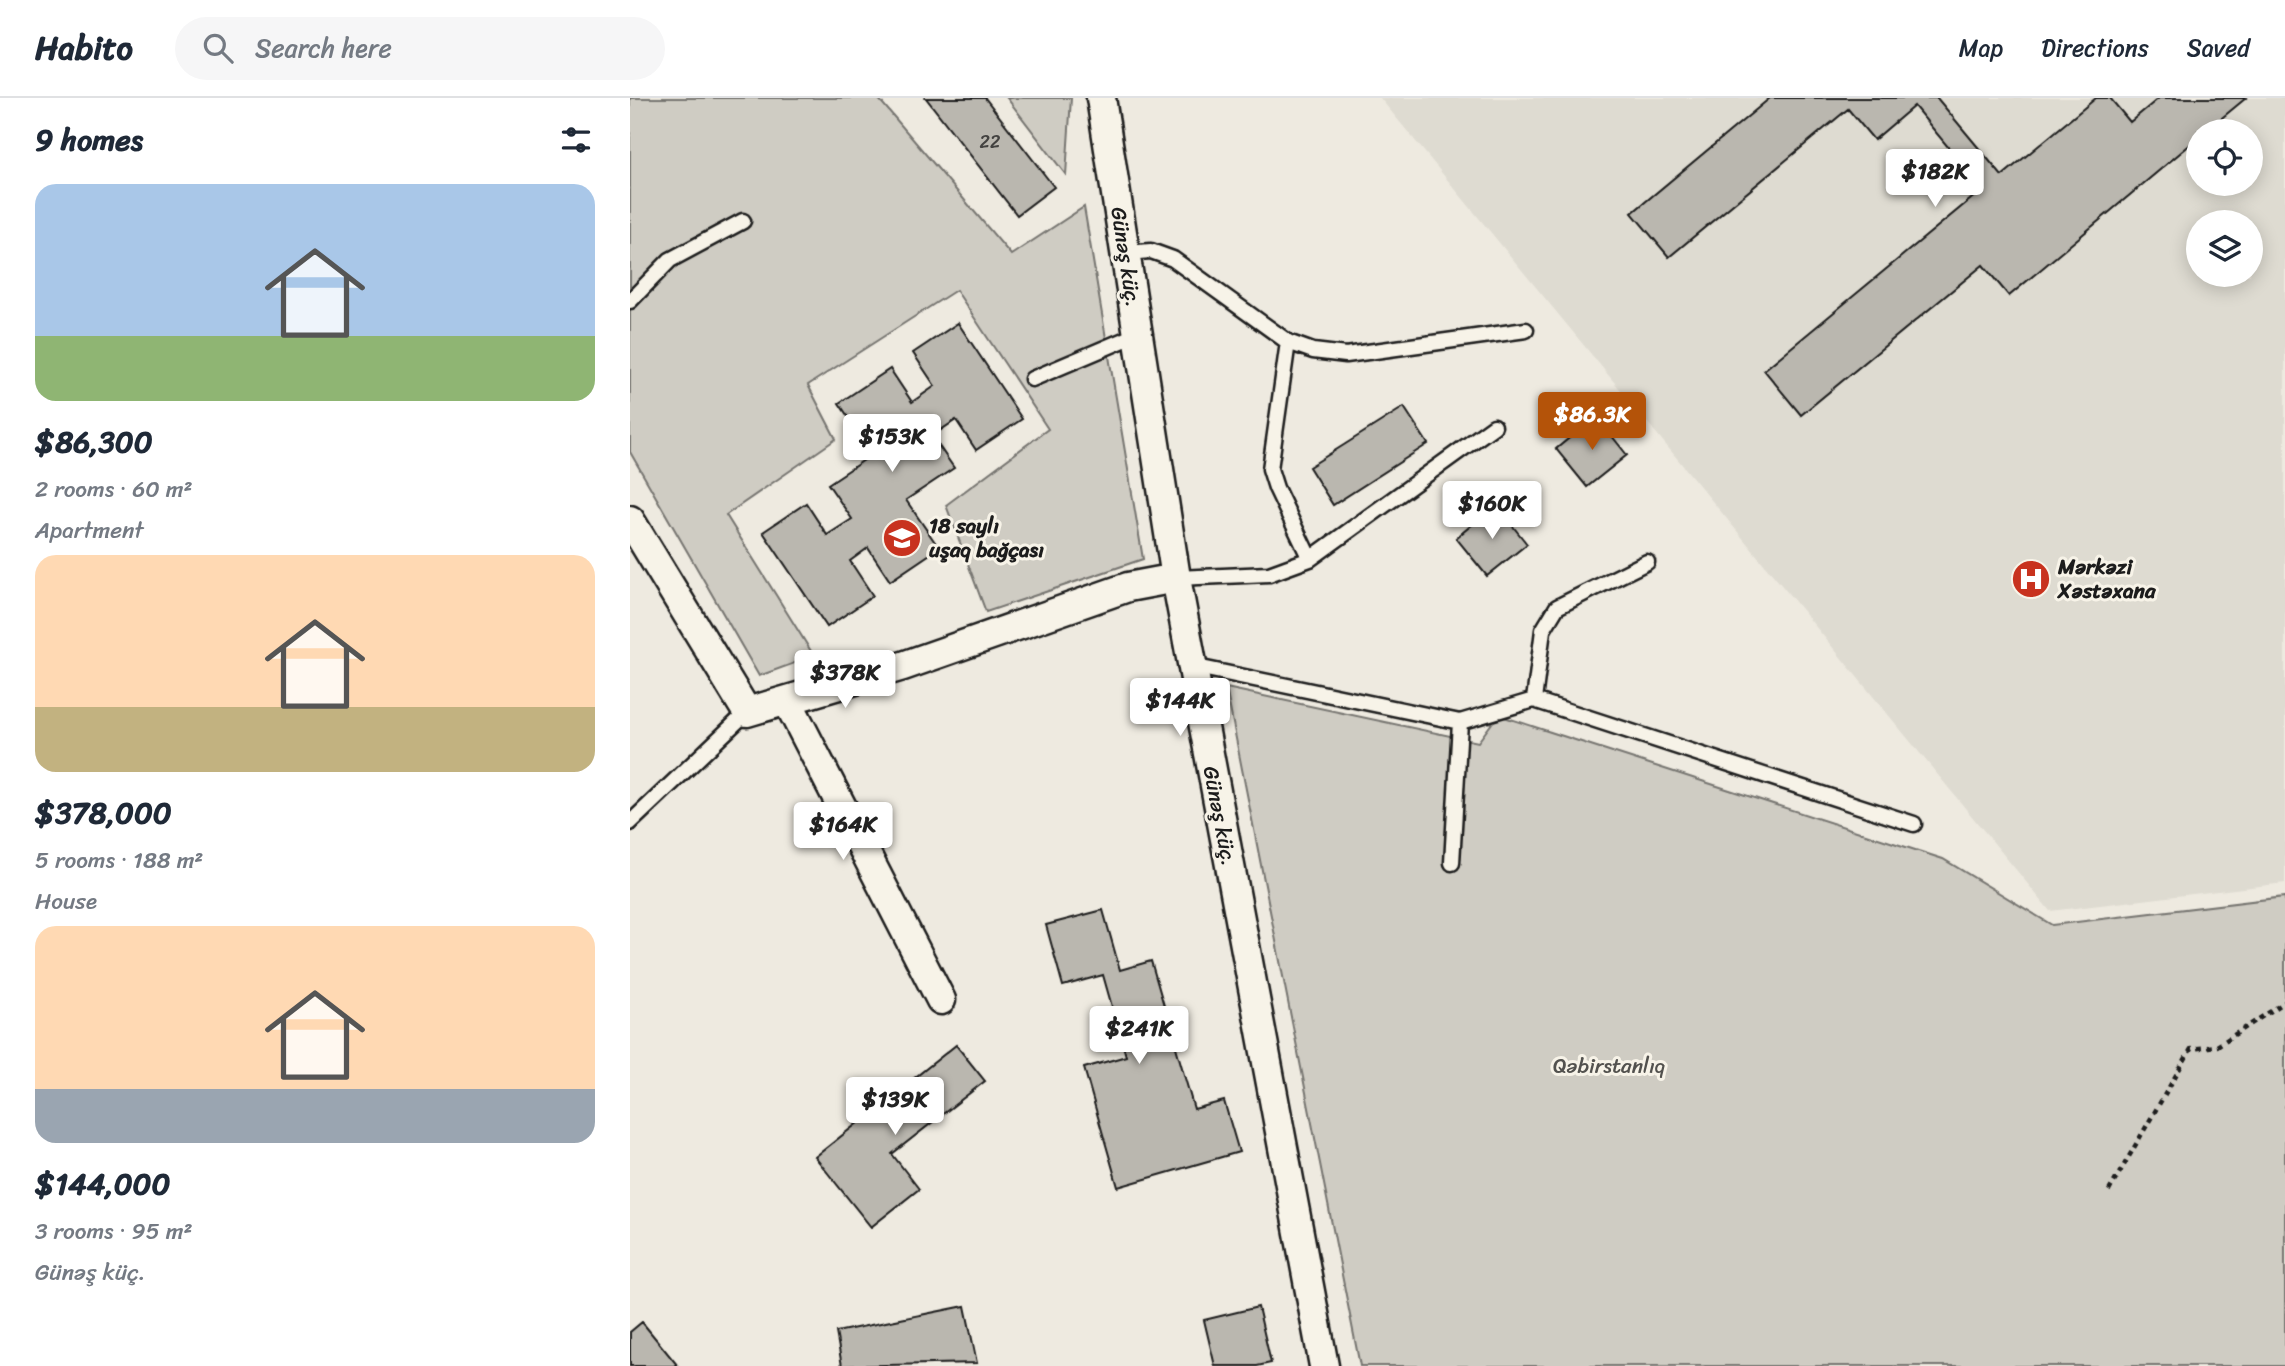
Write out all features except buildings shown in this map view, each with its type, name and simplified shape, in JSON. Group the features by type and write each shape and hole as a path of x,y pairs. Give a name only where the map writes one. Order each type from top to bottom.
{"street":[{"name":"Günəş küç.","path":"1101,98 1176,578 1324,1366"},
{"path":"630,520 747,712 903,666 1128,587 1176,578"},
{"path":"788,702 941,1000"}],"lane":[{"path":"630,301 670,260 743,221"},
{"path":"1125,253 1150,251 1173,259 1288,342 1313,351 1346,355 1525,330"},
{"path":"1032,379 1138,334"},
{"path":"1288,342 1270,469 1276,488 1310,559"},
{"path":"1176,578 1269,574 1310,559 1494,426"},
{"path":"1534,700 1543,630 1557,607 1647,562"},
{"path":"1192,666 1460,722 1534,700 1914,824"},
{"path":"630,823 747,712"},
{"path":"1452,863 1460,722"}],"path":[{"path":"2109,1191 2191,1049 2217,1046 2285,1002"}],"shaded area":[{"name":"Mərkəzi Xəstəxana","path":"1380,98 2285,98 2285,883 2050,911"}],"green space":[{"path":"630,98 878,98 1011,255 1084,207 1143,559 986,612 946,505 1048,429 956,290 808,385 836,439 726,515 814,656 759,676 630,452"},
{"path":"1007,98 1071,98 1066,175"},
{"name":"Qəbirstanlıq","path":"1226,688 1478,742 1498,715 1943,859 2052,925 2285,897 2285,1366 1360,1366"}],"place":[{"name":"18 saylı uşaq bağçası","path":"902,538"},
{"name":"Mərkəzi Xəstəxana","path":"2031,579"}]}
